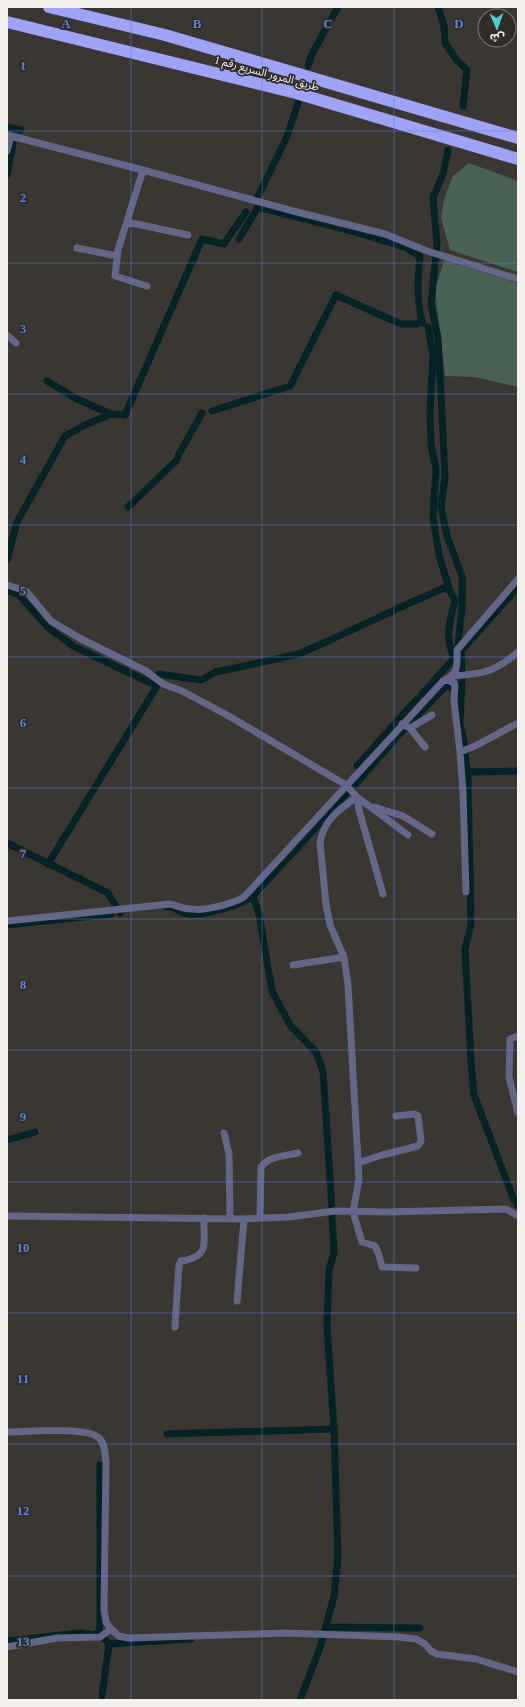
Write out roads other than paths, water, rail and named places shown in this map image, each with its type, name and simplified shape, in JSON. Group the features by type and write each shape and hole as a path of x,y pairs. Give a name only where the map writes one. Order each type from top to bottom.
{"highway":[{"name":"طريق المرور السريع رقم 1","path":"49,7 172,37 518,138"},
{"name":"طريق المرور السريع رقم 1","path":"7,22 147,55 296,93 518,160"}],"street":[{"path":"7,151 9,136 143,170 286,210 385,234 427,251 518,279"},
{"path":"143,170 117,256 115,276 147,286"},
{"path":"127,222 188,235"},
{"path":"77,248 117,256"},
{"path":"7,335 16,343"},
{"path":"452,676 457,669 457,650 518,579"},
{"path":"7,585 26,591 51,621 81,639 146,671 163,684 182,691 227,715 346,785 357,797 408,835"},
{"path":"7,921 170,904 192,910 236,902 252,890 346,785 443,681 452,676 483,673 504,664 518,652"},
{"path":"443,681 448,680 454,683 455,686 454,701 460,752 466,892"},
{"path":"410,728 432,715"},
{"path":"460,752 476,746 518,723"},
{"path":"402,724 410,728 424,747"},
{"path":"357,797 359,810 383,894"},
{"path":"357,797 343,806 327,823 321,836 320,843 326,904 330,925 344,957 348,985 359,1179 352,1212 362,1242 375,1246 379,1254 382,1267 416,1268"},
{"path":"368,805 403,816 432,834"},
{"path":"293,965 344,957"},
{"path":"518,1036 510,1039 509,1078 518,1113"},
{"path":"358,1163 418,1146 421,1141 418,1116 414,1114 396,1116"},
{"path":"224,1133 229,1154 230,1219"},
{"path":"260,1218 261,1167 266,1161 272,1158 298,1154"},
{"path":"7,1216 244,1219 289,1217 335,1211 506,1209 518,1216"},
{"path":"175,1327 179,1265 181,1261 193,1259 201,1255 203,1248 204,1218"},
{"path":"237,1301 244,1219"},
{"path":"7,1432 75,1431 91,1433 100,1438 104,1448 106,1462 104,1610 106,1622 111,1630 119,1636 128,1638 285,1633 399,1637 421,1642 437,1654 476,1659 518,1672"},
{"path":"7,1647 57,1638 100,1637 111,1630"}],"waterway":[{"path":"308,66 311,56 338,7"},
{"path":"438,7 444,25 445,43 456,59 467,70 463,106"},
{"path":"258,196 286,139 298,103"},
{"path":"7,127 21,130"},
{"path":"7,174 13,144"},
{"path":"448,150 443,174 433,198 437,244 431,304 438,338 443,433 445,478 441,507 447,536 462,576 462,607 458,645"},
{"path":"239,239 258,207 348,230 404,247"},
{"path":"7,560 17,522 65,436 89,423 111,414 125,415 202,239 224,244 246,212"},
{"path":"408,249 420,256 418,299 423,323"},
{"path":"212,411 290,386 336,295 401,324 417,324 422,320"},
{"path":"422,694 454,658 449,642 449,629 455,600 450,591 439,555 433,517 436,469 431,444 430,411 433,356 428,327"},
{"path":"47,381 77,399 111,414"},
{"path":"128,507 177,460 202,413"},
{"path":"462,673 461,651 518,587"},
{"path":"394,610 444,588 450,591"},
{"path":"7,590 12,592"},
{"path":"15,593 19,595 45,624"},
{"path":"284,657 299,654 391,612"},
{"path":"47,627 73,646"},
{"path":"48,864 157,686 77,648"},
{"path":"159,674 201,680 216,672 281,658"},
{"path":"462,677 460,724 465,747"},
{"path":"408,725 446,686 452,688"},
{"path":"357,766 417,699"},
{"path":"353,787 404,729"},
{"path":"465,752 468,780 471,924 465,949 474,1095 514,1200"},
{"path":"467,772 518,771"},
{"path":"289,857 348,792"},
{"path":"7,843 108,893 120,913"},
{"path":"257,891 286,860"},
{"path":"167,907 188,914 203,913 233,906 255,894"},
{"path":"253,896 259,914 272,991 290,1025 316,1052 323,1071 332,1208"},
{"path":"7,925 111,914"},
{"path":"7,1140 35,1132"},
{"path":"300,1700 321,1645 334,1596 338,1557 334,1429 327,1327 329,1269 334,1253 332,1215"},
{"path":"167,1434 334,1429"},
{"path":"7,1641 79,1633 94,1635 99,1632 100,1465"},
{"path":"326,1627 420,1628"},
{"path":"99,1632 109,1644 191,1639"},
{"path":"102,1696 109,1644"}]}
